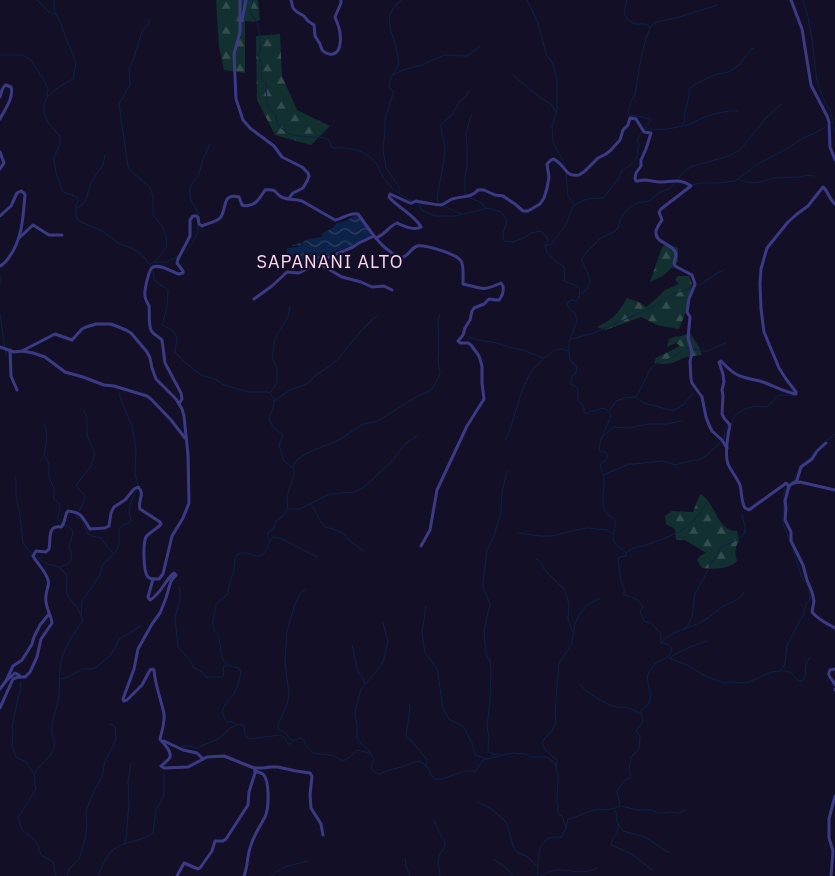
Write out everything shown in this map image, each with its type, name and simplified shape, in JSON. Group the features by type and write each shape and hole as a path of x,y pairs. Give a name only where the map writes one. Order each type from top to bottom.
{"street":[{"path":"240,0 240,32 234,54 236,100 241,114 250,128 274,146 282,157 307,171 309,175 303,188 288,198"},
{"path":"239,20 242,21 246,0"},
{"path":"291,0 296,12 314,25 315,36 322,50 332,54 338,52 340,47 338,24 335,19 341,0"},
{"path":"791,0 802,29 811,85 829,122 830,147 835,160"},
{"path":"0,97 4,86 11,87 11,98 0,118"},
{"path":"254,299 287,272 299,273 359,243 383,235 396,223 418,229 421,227 418,221 391,200 390,194 410,203 416,201 438,205 458,197 474,194 478,190 484,190 503,196 523,211 528,211 540,204 544,198 548,178 547,164 551,160 557,161 570,174 579,175 620,140 630,118 636,119 643,131 651,133 651,136 636,173 636,181 664,182 679,180 691,186 661,208 659,212 662,220 656,230 656,236 673,249 676,255 675,266 692,275 695,284 687,312 690,317 687,333 692,352 690,379 702,397 707,420 712,431 722,440 727,448"},
{"path":"0,152 4,162 0,169"},
{"path":"835,204 823,188 808,206 788,222 767,248 761,269 761,310 764,332 779,368 796,394 736,375 721,361 719,362 724,382 722,414 730,425 727,436 726,458 739,483 742,502 746,509 751,509 786,483 800,482 835,490"},
{"path":"179,404 182,396 165,363 162,340 153,333 150,326 149,308 145,296 151,268 157,266 179,274 183,273 178,259 190,236 190,220 193,216 198,217 199,224 202,226 220,219 226,202 232,196 239,197 242,205 248,207 256,203 265,190 270,189 275,191 280,197 302,201 334,220 354,213 358,214 383,246 398,258 407,256 414,248 421,246 451,253 462,263 463,284 482,290 501,283 504,290 499,300 489,299 484,304 474,308 471,312 470,320 458,341 460,344 471,345 479,356 482,366 484,399 467,426 437,490 430,530 422,546"},
{"path":"0,216 11,206 17,193 21,191 24,193 24,214 19,238 8,260 0,266"},
{"path":"19,238 33,226 49,235 62,235"},
{"path":"320,261 323,266 342,277 372,287 384,286 392,290"},
{"path":"0,708 13,679 15,677 26,677 37,657 41,639 52,623 45,597 49,584 48,579 33,556 36,551 46,552 49,549 51,530 55,526 61,527 63,525 66,512 78,513 84,518 90,529 104,528 109,526 114,507 125,500 135,487 138,487 142,492 139,503 140,509 161,524 160,527 146,538 144,544 145,572 147,576 153,579 159,579 162,577 172,536 188,509 190,488 184,416 179,404 156,379 147,352 131,333 111,324 96,324 78,332 72,340 55,334 22,351"},
{"path":"0,347 14,352 22,351 45,357 65,372 151,398 171,420 186,441"},
{"path":"10,350 11,376 17,390"},
{"path":"826,443 802,467 796,480 791,484 785,501 785,520 791,532 791,541 803,565 812,592 814,601 812,612 835,628"},
{"path":"153,579 148,600 152,599 161,590 170,576 174,573 176,575 170,583 160,613 138,649 134,669 123,699 124,701 127,700 142,685 153,668 164,715 160,737 170,757 162,767 188,767 207,757 224,756 263,774 268,788 267,810 250,847 244,876"},
{"path":"0,689 13,666 22,660 30,649 40,625 49,613"},
{"path":"835,669 830,670 828,676 835,685"},
{"path":"6,680 15,673 20,677"},
{"path":"161,740 183,750 197,753 203,759"},
{"path":"255,769 278,767 311,774 311,808 321,824 323,835"},
{"path":"177,876 183,863 196,869 200,868 212,851 215,841 226,839 248,805 255,769"},
{"path":"831,876 833,851 829,838 829,819 835,796"}],"green space":[{"path":"216,0 258,0 260,20 253,22 245,21 245,73 224,70 219,47"},
{"path":"280,34 282,76 297,110 330,126 311,145 275,135 257,100 256,36"},
{"path":"668,244 678,248 678,262 663,276 650,282 662,247"},
{"path":"678,276 689,276 692,284 679,329 657,325 641,317 606,330 597,327 615,316 627,298 639,302 646,307 665,290 679,284 675,280"},
{"path":"690,333 702,355 686,357 672,363 654,363 656,358 680,346 676,343 667,347 669,339"},
{"path":"700,494 708,501 724,526 737,531 739,541 735,551 737,561 729,566 716,569 702,568 697,560 706,553 685,540 676,540 675,529 666,524 665,516 672,511 693,512"}],"water":[{"path":"357,215 371,236 349,247 333,252 332,255 322,255 310,266 297,257 286,257 287,248 298,247 299,245 291,246 300,242 301,245 307,239 322,237 323,233 337,223"}],"waterway":[{"path":"37,0 49,12 56,14"},
{"path":"54,0 54,10 76,62 73,79 54,91 44,103 46,118 60,136 60,143 54,158 56,173 63,192 77,197 76,216 79,221 102,231 120,244 132,248 142,255 151,266"},
{"path":"253,0 250,11 257,22 260,36 258,55 262,64 261,80 266,83 267,105 276,115 277,123 289,134 325,138 329,140 334,148 346,148 362,152 376,163 383,177 392,188 413,201"},
{"path":"399,193 399,187 386,168 383,149 385,118 393,94 389,87 399,63 390,28 390,16 393,8 402,0"},
{"path":"527,0 538,23 546,54 553,64 557,80 557,109 552,126 553,142 566,169"},
{"path":"546,245 551,245 566,225 573,206 587,199 603,198 616,183 621,172 635,161 639,145 638,138 651,119 628,113 631,101 635,95 643,50 650,29 645,24 635,24 628,20 624,13 627,0"},
{"path":"803,0 812,39 817,82 830,109 835,133"},
{"path":"651,27 656,22 718,5"},
{"path":"150,19 142,31 129,69 130,85 119,104 128,167 150,187 153,196 153,215 162,226 166,236 167,246 155,262"},
{"path":"393,75 444,55 467,56 480,46"},
{"path":"646,128 664,129 682,126 685,120 684,116 689,89 695,84 717,74 729,72 740,64 750,50 754,48"},
{"path":"0,55 22,55 31,60 45,82 48,89 47,96"},
{"path":"513,75 538,96 551,104 556,112"},
{"path":"440,204 437,197 445,148 441,124 452,115 459,102 469,91"},
{"path":"580,294 586,290 590,282 582,258 601,238 618,228 622,216 630,207 637,203 649,201 660,192 669,189 690,167 729,156 740,150 765,119 781,104"},
{"path":"684,126 716,114 738,111"},
{"path":"465,194 467,166 466,135 472,114"},
{"path":"692,185 735,181 758,164 825,127"},
{"path":"197,221 198,213 190,198 190,188 199,174 210,144"},
{"path":"77,208 86,200 91,182 103,165 105,155"},
{"path":"566,173 568,196 574,204"},
{"path":"738,179 751,183 774,178 815,176"},
{"path":"468,197 480,202 486,208"},
{"path":"419,204 423,211 436,216 456,216 488,208 501,212 507,221 503,233 504,241 513,242 531,233 541,231 548,239 545,246 547,252 564,267 564,281 579,287 579,297 576,301 572,300 567,304 570,310 575,313 577,321 569,342 570,360 577,367 571,384 577,387 578,400 584,407 584,412 587,414 590,411 604,408 611,415 599,449 601,452 606,452 608,456 602,462 601,467 604,477 603,506 607,514 615,521 614,540 617,546 626,553 626,556 618,559 624,595 640,602 643,607 641,612 645,622 651,623 660,633 661,643 667,644 672,648 668,656 657,662 647,676 650,699 646,707 641,710 643,721 636,730 640,737 639,749 631,757 629,769 631,777 624,781 617,791 620,806 592,811 568,819 562,837 549,838 542,844 537,876"},
{"path":"443,206 462,214"},
{"path":"181,254 191,245 196,237 198,224"},
{"path":"150,265 153,262 167,262 178,256"},
{"path":"153,270 154,279 168,291 167,307 162,325 172,330 177,337 175,352 201,375 217,380 224,385 249,392 268,392 274,401 269,418 273,427 283,435 279,445 284,461 294,469 287,498 287,510 275,523 274,528 267,534 269,539 267,549 260,556 244,553 237,555 228,594 216,604 213,626 219,639 224,662 232,667 239,668 241,673 232,697 224,706 223,713 227,722 231,721 243,725 246,736 250,739 280,735 290,744 302,738 307,747 314,753 331,755 342,760 347,759 358,750 367,753 374,759 372,769 379,774 418,761 428,768 434,779 443,779 464,771 476,771 483,760 512,753 526,754 530,757 546,757 555,763 558,775 558,814 562,816 566,828"},
{"path":"571,339 594,333 617,323 654,306 675,293 701,284 724,270"},
{"path":"0,276 0,283"},
{"path":"271,392 277,382 277,368 272,358 275,338 288,317 290,306"},
{"path":"294,468 297,460 307,453 339,440 363,424 378,421 433,388 440,373 438,359 438,322 440,313"},
{"path":"0,314 6,355"},
{"path":"274,401 290,390 307,384 337,360 362,330 378,316"},
{"path":"469,337 523,350 543,358 558,349 569,351"},
{"path":"610,410 616,401 635,397 638,394 649,371 656,363 669,359 685,349 708,351 726,343"},
{"path":"505,440 530,373 543,359"},
{"path":"120,393 119,395 132,426 136,449 135,474 138,485"},
{"path":"635,397 644,403 675,410 683,405 693,393"},
{"path":"731,424 737,414 744,409 756,406 767,407 780,395 795,396"},
{"path":"83,409 87,418 87,435 95,454 90,468 76,485 84,497 77,517 82,520 87,533 101,538 113,553"},
{"path":"600,439 614,427 628,428 681,421"},
{"path":"45,425 47,437 44,455 49,464 49,477 54,489 54,499 60,506 58,519 62,524 70,528 73,533 69,547 72,555 71,560 68,564 60,567"},
{"path":"604,475 628,464 663,461 675,465 699,460 724,439 728,426"},
{"path":"820,446 835,434"},
{"path":"288,509 300,509 329,494 354,492 361,489 394,459 405,444 418,435"},
{"path":"793,481 800,466 815,451"},
{"path":"502,755 492,754 488,748 487,726 491,669 490,661 486,654 484,631 490,604 483,587 483,582 487,550 493,539 501,512 502,492 507,471"},
{"path":"15,477 23,543 32,554"},
{"path":"788,485 784,493 783,519 789,540"},
{"path":"81,615 82,601 99,576 103,564 115,553 119,546 119,529 131,521 129,510 137,489"},
{"path":"627,552 681,531 695,520 706,503"},
{"path":"310,504 325,527 344,534 363,551"},
{"path":"684,629 692,617 695,594 721,547 735,541 745,532 742,514"},
{"path":"519,533 552,536 587,528 607,530 613,534"},
{"path":"270,541 273,537 282,539 317,557"},
{"path":"779,671 785,663 787,645 810,599 809,589 801,575 792,546"},
{"path":"35,556 47,564 59,567 66,574 67,595 78,609 83,620 69,642 61,662 59,696 52,728 54,747 48,759 37,770 34,781 36,789 18,818 22,830 34,840 41,855 53,862 56,876"},
{"path":"536,559 540,561 544,569 564,589 569,604 568,619 573,632"},
{"path":"179,587 180,599 175,618 178,647 190,660 193,667 202,672 206,677 222,677 224,675 223,667 227,665"},
{"path":"293,740 286,733 278,729 278,725 289,695 285,662 287,631 295,604 300,594 306,589"},
{"path":"661,643 675,632 706,620 744,592"},
{"path":"556,768 557,760 546,751 542,743 552,731 556,722 559,663 572,644 575,623 580,614 587,605 600,598"},
{"path":"426,606 422,633 423,641 425,653 437,668 443,708 449,719 463,726 472,743 475,755 487,759"},
{"path":"371,754 357,737 355,712 361,689 383,662 388,642 383,623"},
{"path":"61,679 82,669 95,668 110,656 120,638 140,626"},
{"path":"671,657 687,648 707,641"},
{"path":"352,645 358,672 365,684"},
{"path":"669,658 724,683 746,683 772,672 781,671 789,672 802,681 805,678 806,664 810,657"},
{"path":"20,682 21,689 12,727 12,746 16,757 26,762 34,774"},
{"path":"579,684 607,704 616,707 627,707 639,713"},
{"path":"409,704 406,735 427,760 426,767"},
{"path":"67,876 69,869 79,859 85,840 86,812 93,793 102,777 105,761 116,740 115,727 109,724"},
{"path":"182,747 196,748 216,740 230,728 237,725"},
{"path":"124,844 129,804 128,781 131,763"},
{"path":"98,876 107,856 114,849 153,833 156,810 164,796 164,772"},
{"path":"478,802 491,809 506,822 514,848 517,852 528,857 537,866"},
{"path":"622,806 637,810 652,810 659,813 679,813 686,810"},
{"path":"615,810 617,814 616,820 623,831 645,837 667,852 670,852"},
{"path":"434,821 445,843 438,862 440,876"},
{"path":"619,824 611,845 632,854 652,870"},
{"path":"405,858 410,876"},
{"path":"493,859 505,867 513,876"},
{"path":"271,876 282,868 307,861"},
{"path":"540,876 555,870 583,872 598,867"}],"district":[{"name":"SAPANANI ALTO","path":"330,261"}]}
